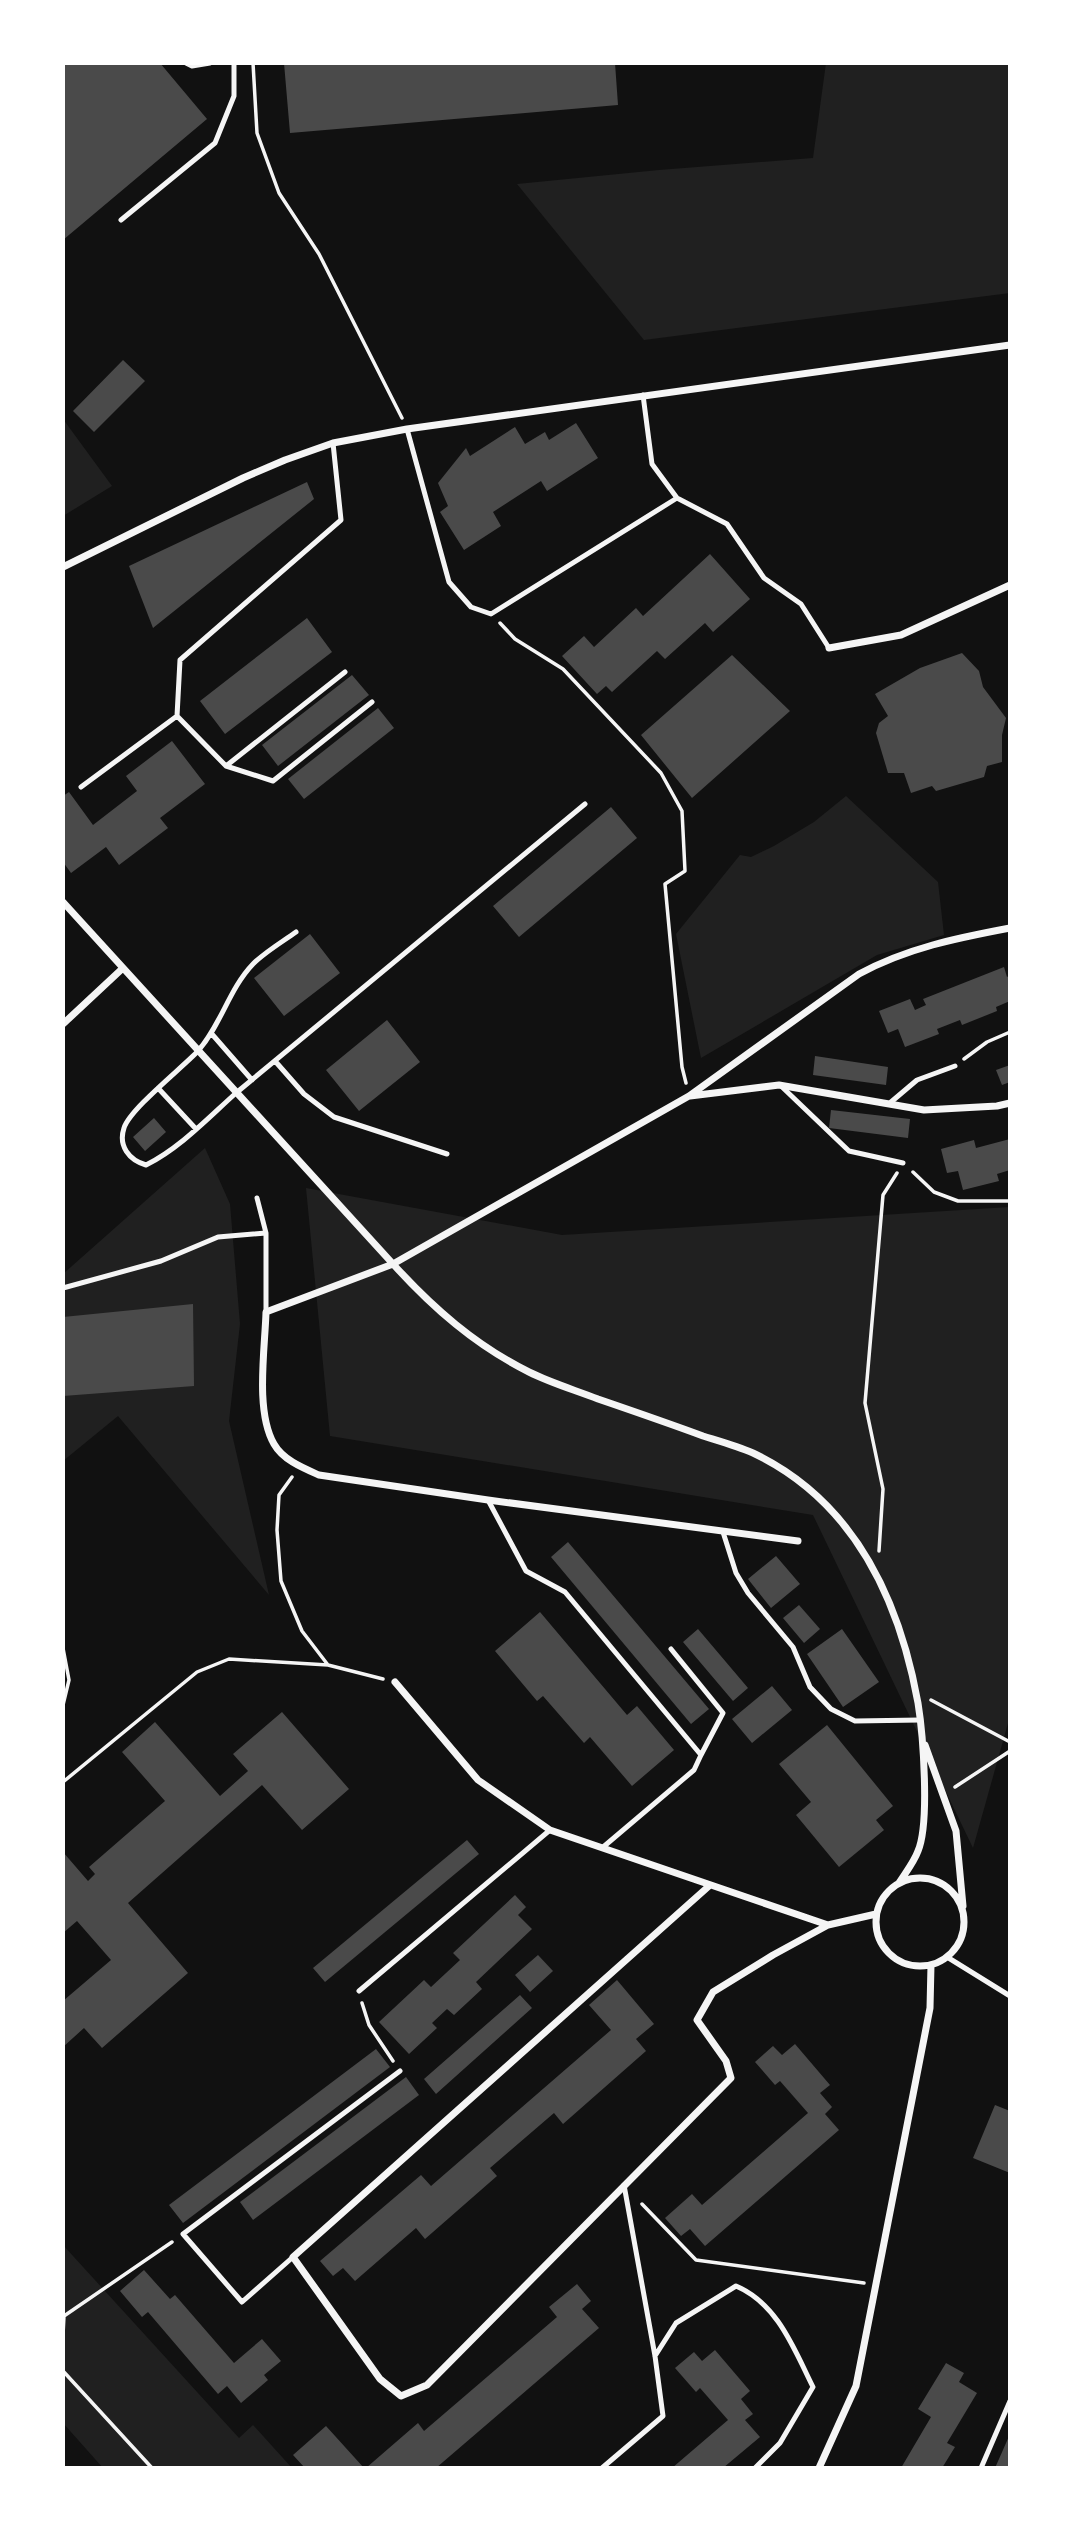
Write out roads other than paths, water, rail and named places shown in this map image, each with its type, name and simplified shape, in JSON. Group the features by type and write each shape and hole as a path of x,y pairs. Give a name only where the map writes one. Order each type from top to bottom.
{"street":[{"path":"63,567 243,478 333,443 407,429 1010,345"},
{"path":"829,648 901,635 1010,584"},
{"path":"63,902 393,1264 446,1318 488,1349 551,1382 751,1453 779,1467 825,1503 856,1541 877,1576 904,1637 915,1692 922,1738 922,1839 918,1852 900,1883"},
{"path":"798,1541 319,1475 299,1466 274,1444 267,1424 264,1398 266,1312 393,1264 689,1096 850,980 886,959 942,941 1010,928"},
{"path":"63,1024 123,968"},
{"path":"689,1096 779,1084 924,1110 1010,1103"},
{"path":"396,1682 478,1780 550,1830 828,1925"},
{"path":"922,1738 957,1842 963,1912 964,1925 956,1948 947,1957 931,1965 909,1965 890,1954 878,1936 876,1914 881,1901 889,1891 912,1878 926,1878 950,1889 963,1912"},
{"path":"709,1886 293,2257 380,2379 401,2396 426,2385 731,2078 726,2061 697,2020 713,1992 828,1925 876,1914"},
{"path":"819,2468 856,2386 930,2008 931,1965"}],"lane":[{"path":"186,63 192,66 210,63"},
{"path":"121,220 215,143 234,96 233,63"},
{"path":"643,395 652,464 677,498 727,524 764,578 801,604 829,648"},
{"path":"407,429 449,582 471,607 491,614 677,498"},
{"path":"333,443 341,520 180,660 177,716 226,766 273,780 372,702"},
{"path":"226,766 345,672"},
{"path":"81,787 177,716"},
{"path":"296,932 254,963 240,980 211,1033 198,1050 124,1125 124,1149 130,1157 146,1165 158,1159 585,804"},
{"path":"211,1033 252,1080"},
{"path":"275,1061 304,1094 334,1117 447,1154"},
{"path":"891,1102 917,1080 955,1066"},
{"path":"779,1084 849,1152 903,1163"},
{"path":"158,1088 196,1129"},
{"path":"257,1198 266,1233 266,1312"},
{"path":"63,1288 161,1261 218,1237 266,1233"},
{"path":"488,1500 526,1571 565,1592 701,1755"},
{"path":"723,1532 736,1573 748,1593 793,1647 810,1688 831,1709 855,1721 920,1720"},
{"path":"602,1848 694,1770 723,1713 671,1649"},
{"path":"359,1991 550,1830"},
{"path":"947,1957 1010,1996"},
{"path":"293,2257 242,2302 183,2234 400,2071"},
{"path":"603,2468 663,2416 655,2356 624,2185"},
{"path":"655,2356 676,2323 736,2286 752,2293 781,2324 813,2388 780,2443 755,2468"},
{"path":"981,2468 1010,2401"}]}
